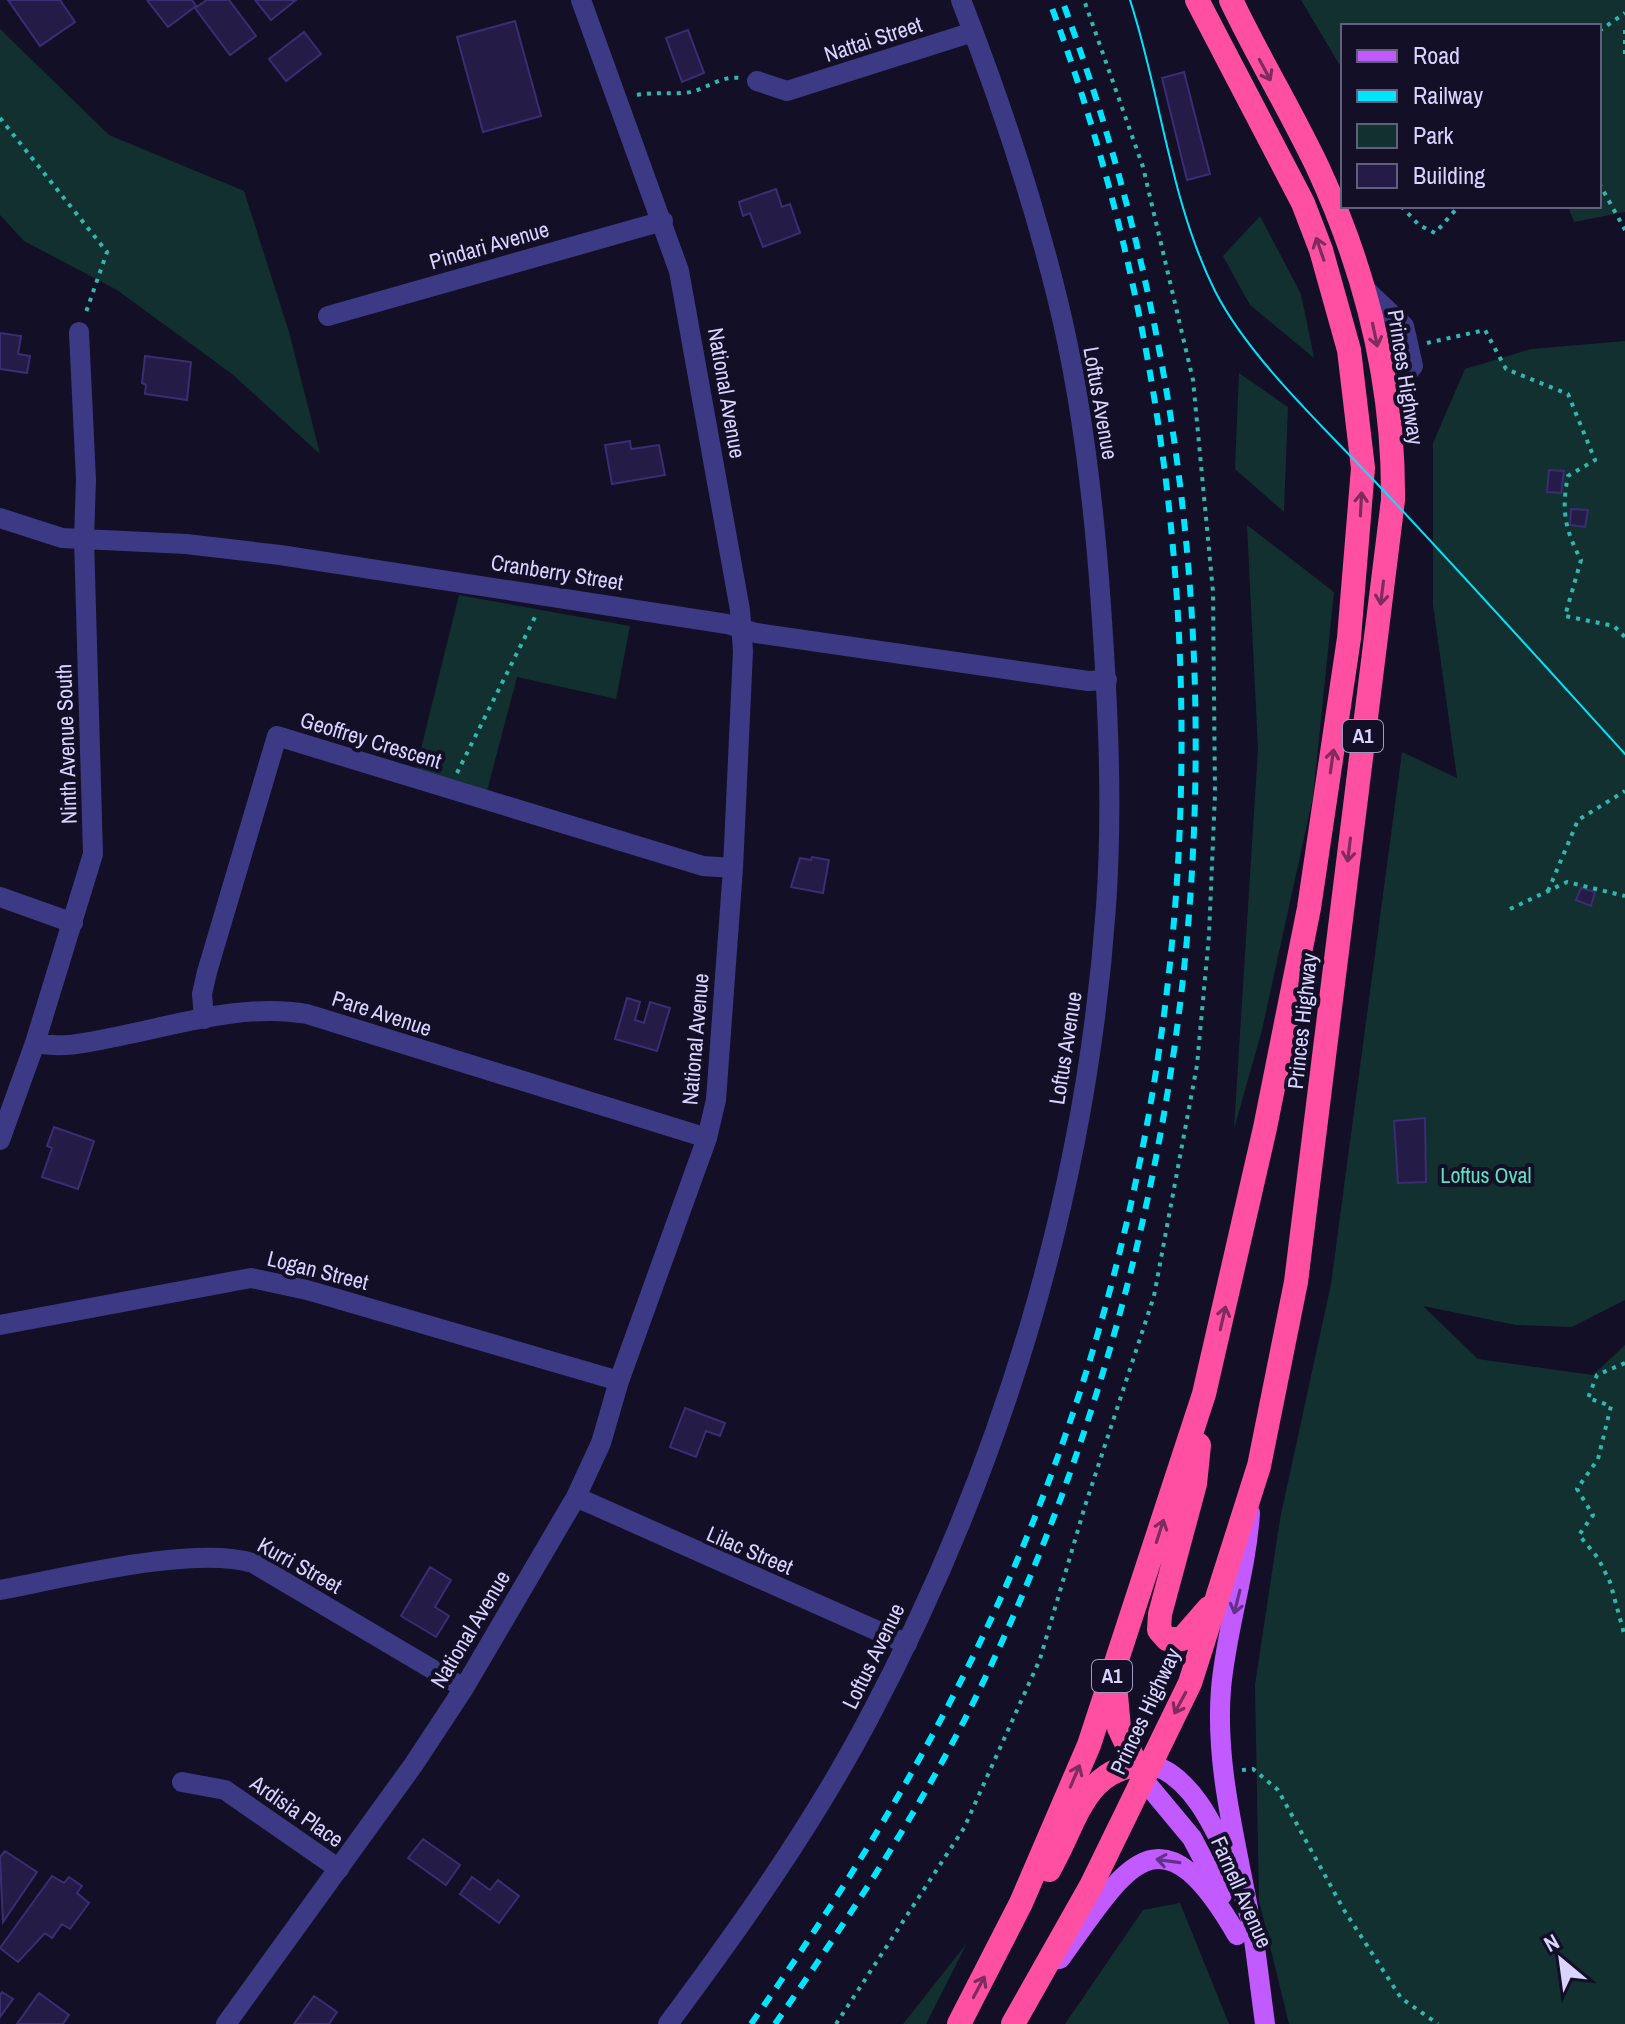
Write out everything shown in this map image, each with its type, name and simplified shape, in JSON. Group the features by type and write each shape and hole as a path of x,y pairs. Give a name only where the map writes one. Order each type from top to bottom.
{"highway":[{"name":"Princes Highway","path":"959,2024 999,1950 1089,1745 1204,1394 1265,1128 1314,878 1349,638 1363,468 1349,350 1321,250 1303,203 1197,0"},
{"name":"Princes Highway","path":"1014,2024 1084,1898 1142,1770 1190,1683 1251,1497 1275,1398 1296,1282 1393,500 1387,400 1364,288 1343,226 1317,167 1231,0"},
{"path":"1204,1394 1195,1484 1160,1614 1161,1634 1171,1640 1186,1636 1222,1590"},
{"path":"1120,1657 1116,1712 1124,1745 1142,1770"},
{"path":"999,1950 1058,1855 1093,1787 1109,1772 1142,1770"}],"main road":[{"path":"1248,1908 1224,1772 1220,1730 1222,1679 1243,1577 1251,1497"},
{"name":"Farnell Avenue","path":"1142,1770 1176,1778 1199,1805 1229,1860 1248,1908 1265,2024"},
{"name":"Farnell Avenue","path":"1142,1770 1201,1853 1259,1992"},
{"path":"1014,2024 1112,1889 1144,1862 1167,1858 1188,1867 1214,1897 1237,1935"}],"street":[{"name":"National Avenue","path":"226,2024 339,1869 464,1688 576,1497 601,1443 619,1381 707,1138 716,1100 733,868 742,631 690,319 663,221 581,0"},
{"name":"Loftus Avenue","path":"668,2024 776,1873 867,1723 950,1550 1005,1408 1066,1194 1098,993 1106,904 1110,791 1107,680 1088,463 1058,301 1030,197 961,0"},
{"name":"Nattai Street","path":"757,81 787,99 973,32"},
{"name":"Pindari Avenue","path":"328,316 663,221"},
{"path":"1364,288 1404,326 1413,366 1387,400"},
{"name":"Ninth Avenue South","path":"0,1140 35,1043 89,874 93,842 84,539 86,480 79,332"},
{"name":"Cranberry Street","path":"0,518 50,535 202,546 546,594 727,624 742,631 1088,681 1107,680"},
{"name":"Geoffrey Crescent","path":"204,1019 202,994 207,972 277,736 703,866 733,868"},
{"path":"0,897 73,923"},
{"name":"Pare Avenue","path":"35,1043 67,1047 204,1019 278,1009 307,1014 707,1138"},
{"name":"Logan Street","path":"0,1325 251,1278 307,1290 619,1381"},
{"name":"Lilac Street","path":"576,1497 907,1644"},
{"name":"Kurri Street","path":"0,1590 192,1557 233,1557 253,1563 464,1688"},
{"name":"Ardisia Place","path":"182,1782 225,1790 339,1869"}],"path":[{"path":"836,2024 964,1828 1040,1659 1085,1506 1154,1296 1197,1065 1209,935 1215,794 1213,592 1193,380 1143,167 1084,0"},
{"path":"1601,30 1625,13"},
{"path":"1625,30 1625,58"},
{"path":"618,97 664,91 684,93 728,77 757,81"},
{"path":"0,118 107,252 79,332"},
{"path":"1601,187 1625,230"},
{"path":"1403,208 1419,225 1435,233 1457,208"},
{"path":"1409,347 1485,330 1506,369 1568,394 1595,460 1568,476 1562,503 1570,539 1581,560 1565,616 1614,626 1625,637"},
{"path":"449,789 546,594"},
{"path":"1548,891 1578,820 1625,791"},
{"path":"1510,909 1567,882 1625,896"},
{"path":"1625,1363 1597,1375 1588,1398 1611,1406 1598,1459 1577,1489 1593,1515 1579,1535 1598,1558 1610,1582 1625,1637"},
{"path":"1224,1772 1253,1769 1278,1790 1344,1910 1401,1998 1438,2024"}],"green space":[{"path":"1301,0 1625,0 1625,212 1574,222 1569,208 1601,208 1601,24 1341,24 1339,64"},
{"path":"0,29 109,135 244,191 289,332 320,454 232,374 117,290 24,241 0,215"},
{"path":"1260,216 1301,294 1314,358 1250,305 1223,256"},
{"name":"Loftus Oval","path":"1625,341 1625,1300 1572,1327 1516,1325 1423,1306 1478,1359 1593,1375 1625,1345 1625,2024 1289,2024 1259,1901 1255,1685 1280,1519 1331,1284 1402,752 1457,778 1433,605 1433,443 1465,369 1531,349"},
{"path":"1239,373 1288,407 1284,512 1235,469"},
{"path":"1247,525 1334,592 1313,797 1262,1030 1234,1129 1258,749"},
{"path":"459,595 630,626 616,699 517,677 487,791 415,773"},
{"path":"1180,1903 1229,2024 1065,2024 1143,1910"},
{"path":"967,1943 926,2024 903,2024"}],"building":[{"path":"8,0 60,0 75,22 40,46"},
{"path":"147,0 192,0 196,6 168,27"},
{"path":"207,0 229,0 256,36 230,55 195,8"},
{"path":"255,0 296,0 271,20"},
{"path":"515,21 541,116 483,132 457,37"},
{"path":"688,30 704,73 682,82 666,38"},
{"path":"304,32 321,54 286,81 269,59"},
{"path":"1184,72 1210,174 1187,180 1162,78"},
{"path":"776,189 782,207 790,204 800,233 763,247 750,213 743,216 739,202"},
{"path":"0,333 21,336 18,354 30,356 27,373 0,369"},
{"path":"145,356 191,362 187,400 145,394 146,385 142,383"},
{"path":"630,441 631,449 659,445 665,475 612,484 605,445"},
{"path":"1549,470 1564,471 1561,493 1547,492"},
{"path":"1571,509 1588,510 1585,527 1570,525"},
{"path":"812,857 829,860 823,893 791,887 800,858 811,860"},
{"path":"1581,888 1595,892 1591,906 1576,900"},
{"path":"627,998 640,1002 635,1020 644,1023 650,1002 670,1008 657,1051 615,1039"},
{"path":"1425,1118 1426,1182 1398,1183 1394,1121"},
{"path":"54,1127 94,1141 78,1189 42,1177 52,1148 47,1146"},
{"path":"685,1408 725,1423 720,1436 706,1431 696,1457 670,1447"},
{"path":"430,1567 451,1580 435,1607 449,1616 436,1637 401,1616"},
{"path":"423,1839 460,1865 446,1885 408,1858"},
{"path":"5,1851 37,1872 3,1922 0,1857"},
{"path":"52,1876 64,1883 69,1877 82,1886 77,1893 89,1903 70,1929 62,1924 52,1938 45,1933 18,1962 0,1948"},
{"path":"472,1877 490,1890 498,1880 519,1896 499,1923 460,1894"},
{"path":"2,1992 13,1999 0,2017 0,1995"},
{"path":"39,1993 69,2015 63,2024 17,2024"},
{"path":"314,1996 337,2012 329,2024 294,2024"}],"tram line":[{"path":"1130,0 1187,221 1215,291 1230,317 1292,395 1625,754"}],"railway":[{"path":"751,2024 825,1915 894,1804 957,1689 1013,1570 1083,1382 1134,1188 1167,989 1181,788 1176,587 1152,387 1110,191 1049,0"},
{"path":"775,2024 828,1947 928,1788 972,1705 1059,1502 1125,1293 1170,1079 1192,862 1193,643 1172,426 1128,211 1062,0"}]}
